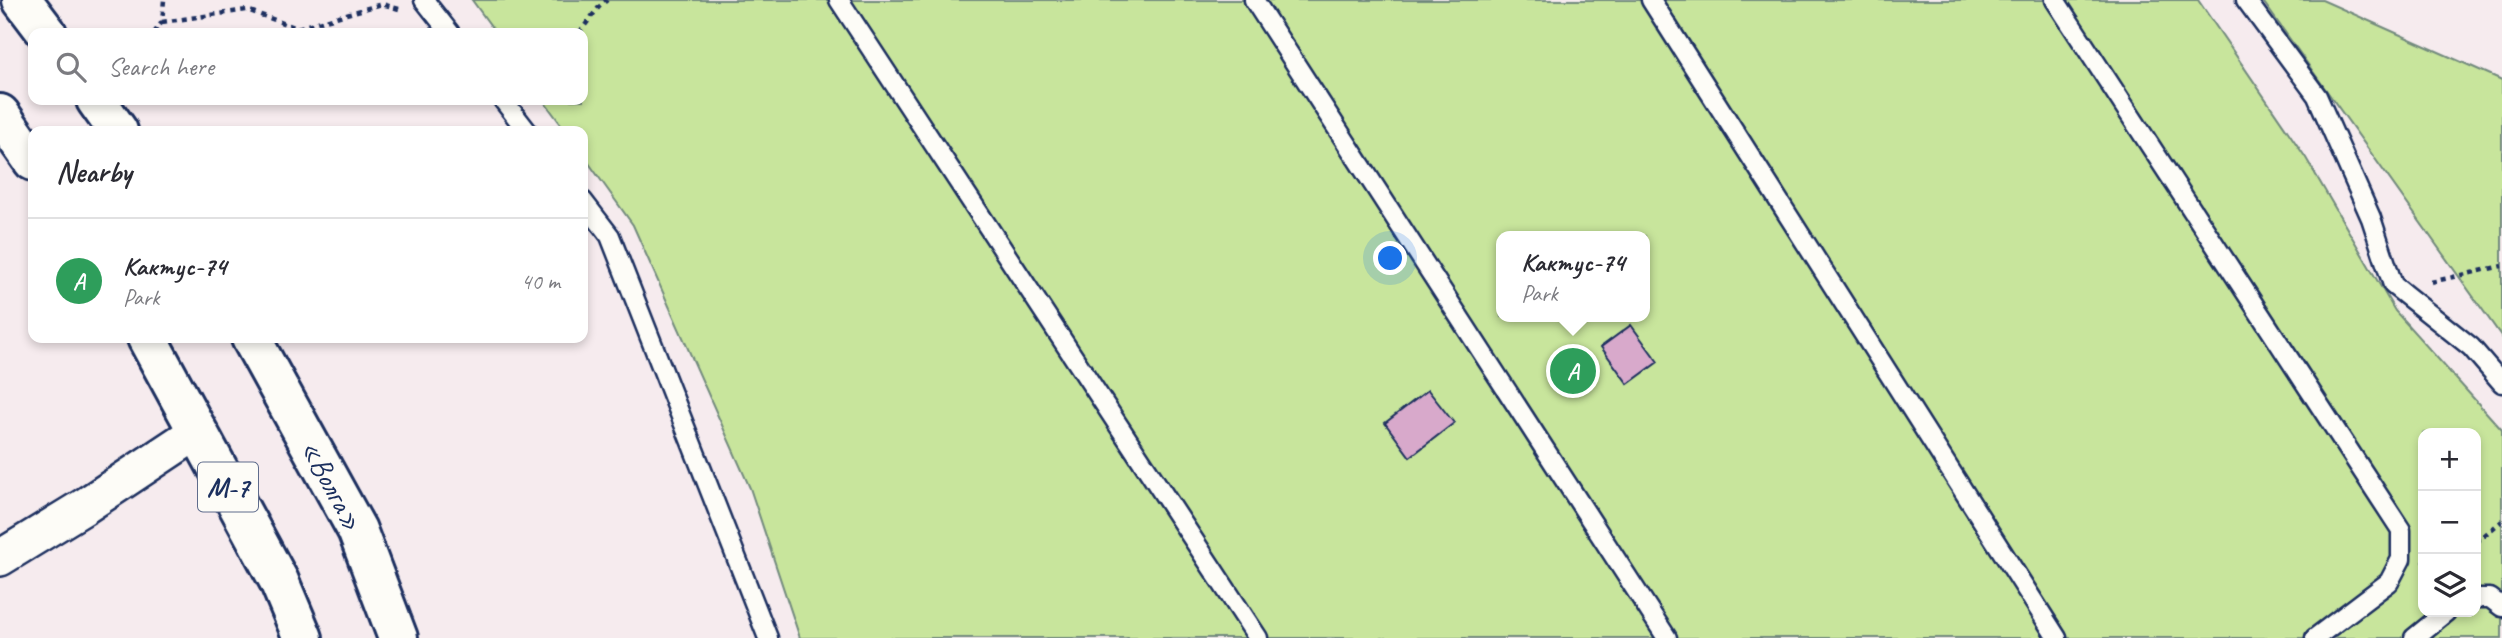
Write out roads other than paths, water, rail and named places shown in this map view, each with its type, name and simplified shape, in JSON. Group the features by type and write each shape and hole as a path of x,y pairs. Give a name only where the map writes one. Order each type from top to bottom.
{"highway":[{"path":"22,0 43,28"},
{"path":"100,105 114,126"},
{"path":"0,114 28,154"},
{"name":"М-7","path":"151,343 279,581 303,638"},
{"name":"«Волга»","path":"254,343 357,530 398,638"}],"street":[{"path":"0,558 198,432"}],"lane":[{"path":"424,0 446,28"},
{"path":"839,0 1258,638"},
{"path":"1254,0 1667,638"},
{"path":"1651,0 2057,638"},
{"path":"2055,0 2401,530 2401,559 2389,582 2315,638"},
{"path":"2246,0 2317,96 2371,218 2393,285 2471,347 2502,383"},
{"path":"506,105 523,126"},
{"path":"588,207 610,236 768,638"},
{"path":"2481,598 2490,598 2502,607"},
{"path":"2414,638 2440,617"}],"place":[{"name":"Кактус-74","path":"1573,371"}]}
